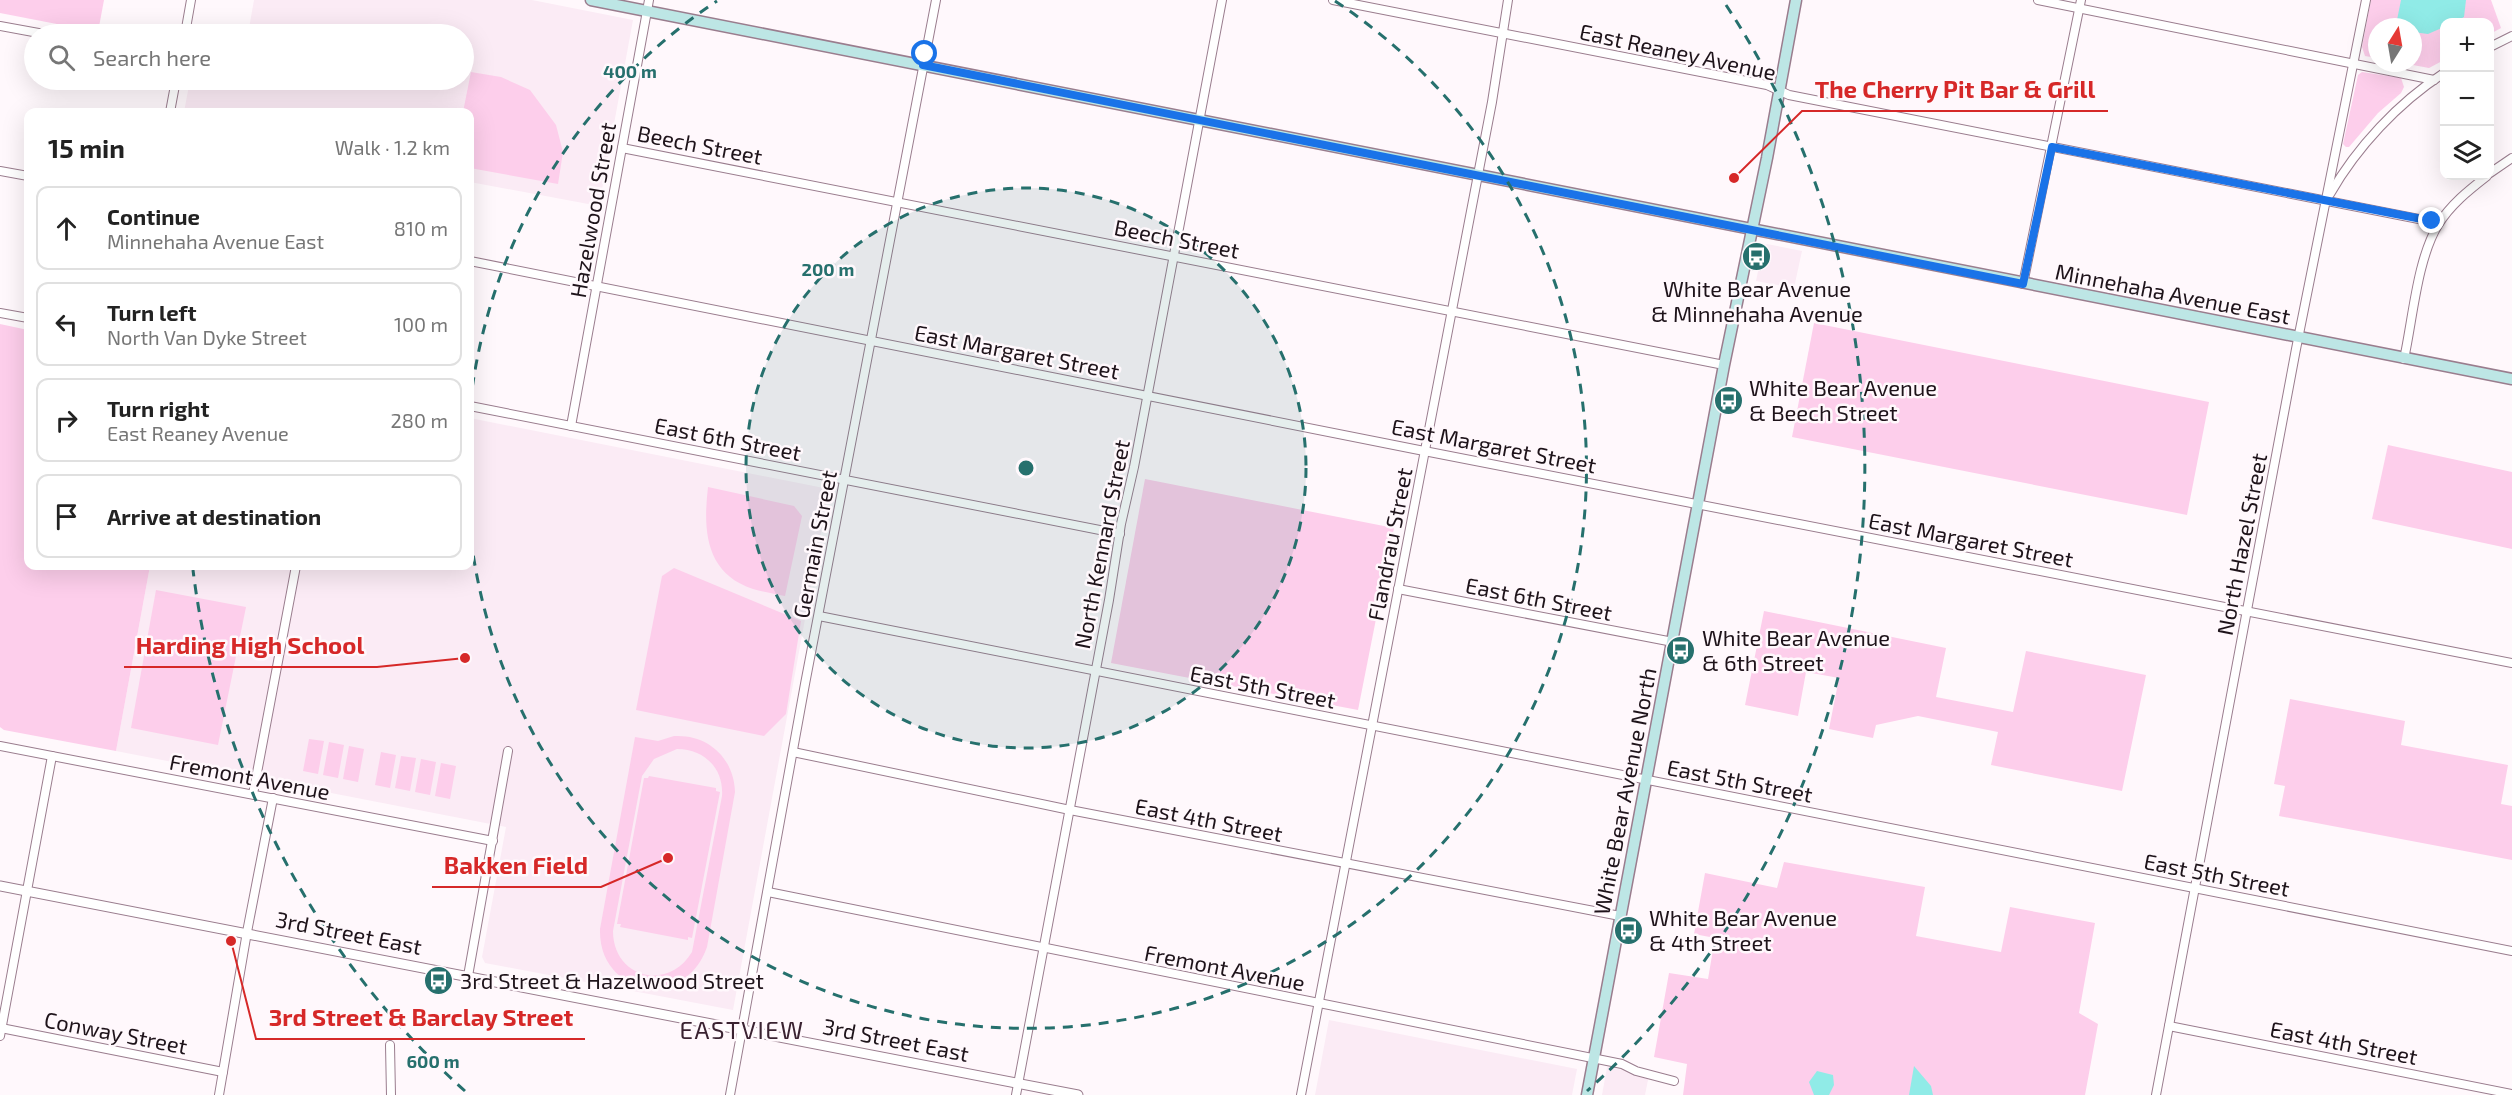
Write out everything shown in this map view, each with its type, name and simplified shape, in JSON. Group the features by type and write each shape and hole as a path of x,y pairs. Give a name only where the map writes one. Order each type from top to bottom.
{"main road":[{"name":"Minnehaha Avenue East","path":"591,0 648,5 923,65 1199,121 2512,379"},
{"name":"White Bear Avenue North","path":"1587,1095 1796,0"}],"street":[{"path":"186,24 191,0"},
{"name":"Germain Street","path":"730,1095 896,201 936,0"},
{"name":"North Kennard Street","path":"1016,1095 1222,0"},
{"name":"East Reaney Avenue","path":"1333,0 1755,83 1789,95 2439,223"},
{"name":"Flandrau Street","path":"1301,1095 1478,176 1508,0"},
{"path":"2038,0 2080,4 2434,80"},
{"name":"North Hazel Street","path":"2156,1095 2298,338 2366,0"},
{"path":"2023,284 2080,4"},
{"name":"Hazelwood Street","path":"571,426 648,5"},
{"path":"0,26 24,30"},
{"path":"2494,45 2512,36"},
{"path":"2326,201 2357,153 2397,110 2440,76"},
{"path":"171,108 174,90"},
{"name":"Beech Street","path":"622,148 1725,365"},
{"path":"2494,170 2512,158"},
{"path":"0,171 24,175"},
{"path":"2404,358 2421,274 2433,235 2439,223 2469,189 2480,180"},
{"name":"East Margaret Street","path":"474,262 1425,451 2512,663"},
{"path":"0,313 24,317"},
{"name":"East 6th Street","path":"474,407 1120,534"},
{"path":"253,795 295,570"},
{"name":"East 6th Street","path":"1398,589 1673,642"},
{"name":"East 5th Street","path":"819,616 2512,951"},
{"name":"Fremont Avenue","path":"0,746 493,841"},
{"path":"468,975 508,751"},
{"name":"East 4th Street","path":"793,752 1070,810 1620,916"},
{"path":"1,1032 52,756"},
{"path":"219,1095 273,798"},
{"name":"3rd Street East","path":"0,886 247,932 1078,1095"},
{"name":"Fremont Avenue","path":"768,892 1622,1064 1636,1071 1674,1081"},
{"name":"East 4th Street","path":"2169,1026 2512,1094"},
{"name":"Conway Street","path":"1,1032 223,1072"},
{"path":"390,1045 391,1095"}],"shaded area":[{"path":"0,0 104,0 100,24 57,24 0,13"},
{"path":"254,0 532,0 633,20 599,206 474,183 474,108 185,108 188,90 474,90 474,24 250,24"},
{"path":"2371,0 2491,0 2501,28 2494,32 2494,18 2440,18 2440,62 2429,68 2422,67 2422,18 2368,18 2368,56 2365,56 2362,47"},
{"path":"474,72 501,77 530,90 556,125 563,152 558,184 474,169 474,108 464,108 467,90 474,90"},
{"path":"2362,72 2401,78 2404,87 2401,93 2378,113 2349,147 2346,147 2343,144 2358,75"},
{"path":"1767,244 1802,251 1794,288 1756,281 1763,247"},
{"path":"1814,323 2209,402 2187,515 1792,437"},
{"path":"0,324 24,329 24,570 149,570 116,751 4,730 0,727"},
{"path":"474,419 829,489 733,1010 485,963 482,957 506,827 116,751 149,570 474,570"},
{"path":"2388,445 2512,472 2512,549 2372,519"},
{"path":"1145,479 1394,528 1358,710 1111,663"},
{"path":"708,487 794,506 802,516 785,596 753,589 737,582 716,561 707,534"},
{"path":"674,568 801,621 786,714 764,736 636,710 662,576"},
{"path":"156,590 246,607 218,745 131,728"},
{"path":"1764,611 1946,648 1936,697 2013,712 2026,651 2146,675 2122,791 1991,765 1998,732 1918,716 1876,725 1873,738 1829,729 1839,678 1806,672 1798,716 1745,705"},
{"path":"2290,699 2405,721 2401,745 2508,765 2501,804 2512,806 2512,860 2279,816 2285,786 2274,784"},
{"path":"674,736 686,736 708,744 717,750 730,769 735,792 707,947 696,967 681,981 663,987 644,987 627,981 613,969 603,952 600,929 635,737 658,741","holes":["677,749 704,756 710,762 716,769 722,786 692,952 682,965 670,972 656,975 643,974 632,969 622,960 615,947 613,931 642,776 654,759"]},
{"path":"309,739 324,741 318,774 303,771"},
{"path":"329,742 344,745 338,778 323,775"},
{"path":"349,746 364,749 358,782 343,779"},
{"path":"381,752 396,755 390,788 375,785"},
{"path":"401,756 416,758 410,791 395,788"},
{"path":"421,759 436,762 430,795 415,792"},
{"path":"441,763 456,766 450,799 435,796"},
{"path":"649,776 716,788 716,791 720,792 692,938 688,937 688,940 620,927 621,924 617,924 644,778"},
{"path":"1784,862 1925,887 1916,936 2001,952 2010,907 2095,923 2079,1013 2098,1024 2085,1095 1683,1095 1687,1064 1654,1057 1669,973 1708,979 1715,938 1694,934 1705,873 1777,888"},
{"path":"1329,1020 1577,1069 1572,1095 1315,1095"},
{"path":"1607,1067 1649,1075 1645,1095 1602,1095"}],"water":[{"path":"2401,0 2466,0 2464,17 2440,18 2440,29 2428,34 2422,33 2422,18 2397,18"},
{"path":"1914,1066 1931,1086 1933,1095 1909,1095"},
{"path":"1817,1071 1833,1075 1834,1085 1829,1095 1814,1095 1809,1082"}],"place":[{"name":"The Cherry Pit Bar & Grill","path":"1734,178"},
{"name":"White Bear Avenue & Minnehaha Avenue","path":"1757,256"},
{"name":"White Bear Avenue & Beech Street","path":"1728,400"},
{"name":"White Bear Avenue & 6th Street","path":"1681,650"},
{"name":"Harding High School","path":"465,658"},
{"name":"Bakken Field","path":"668,858"},
{"name":"White Bear Avenue & 4th Street","path":"1628,930"},
{"name":"3rd Street & Barclay Street","path":"231,941"},
{"name":"3rd Street & Hazelwood Street","path":"439,980"}],"district":[{"name":"EASTVIEW","path":"742,1029"}],"route":[{"path":"925,54 923,65 2023,284 2052,147 2432,221"}]}
